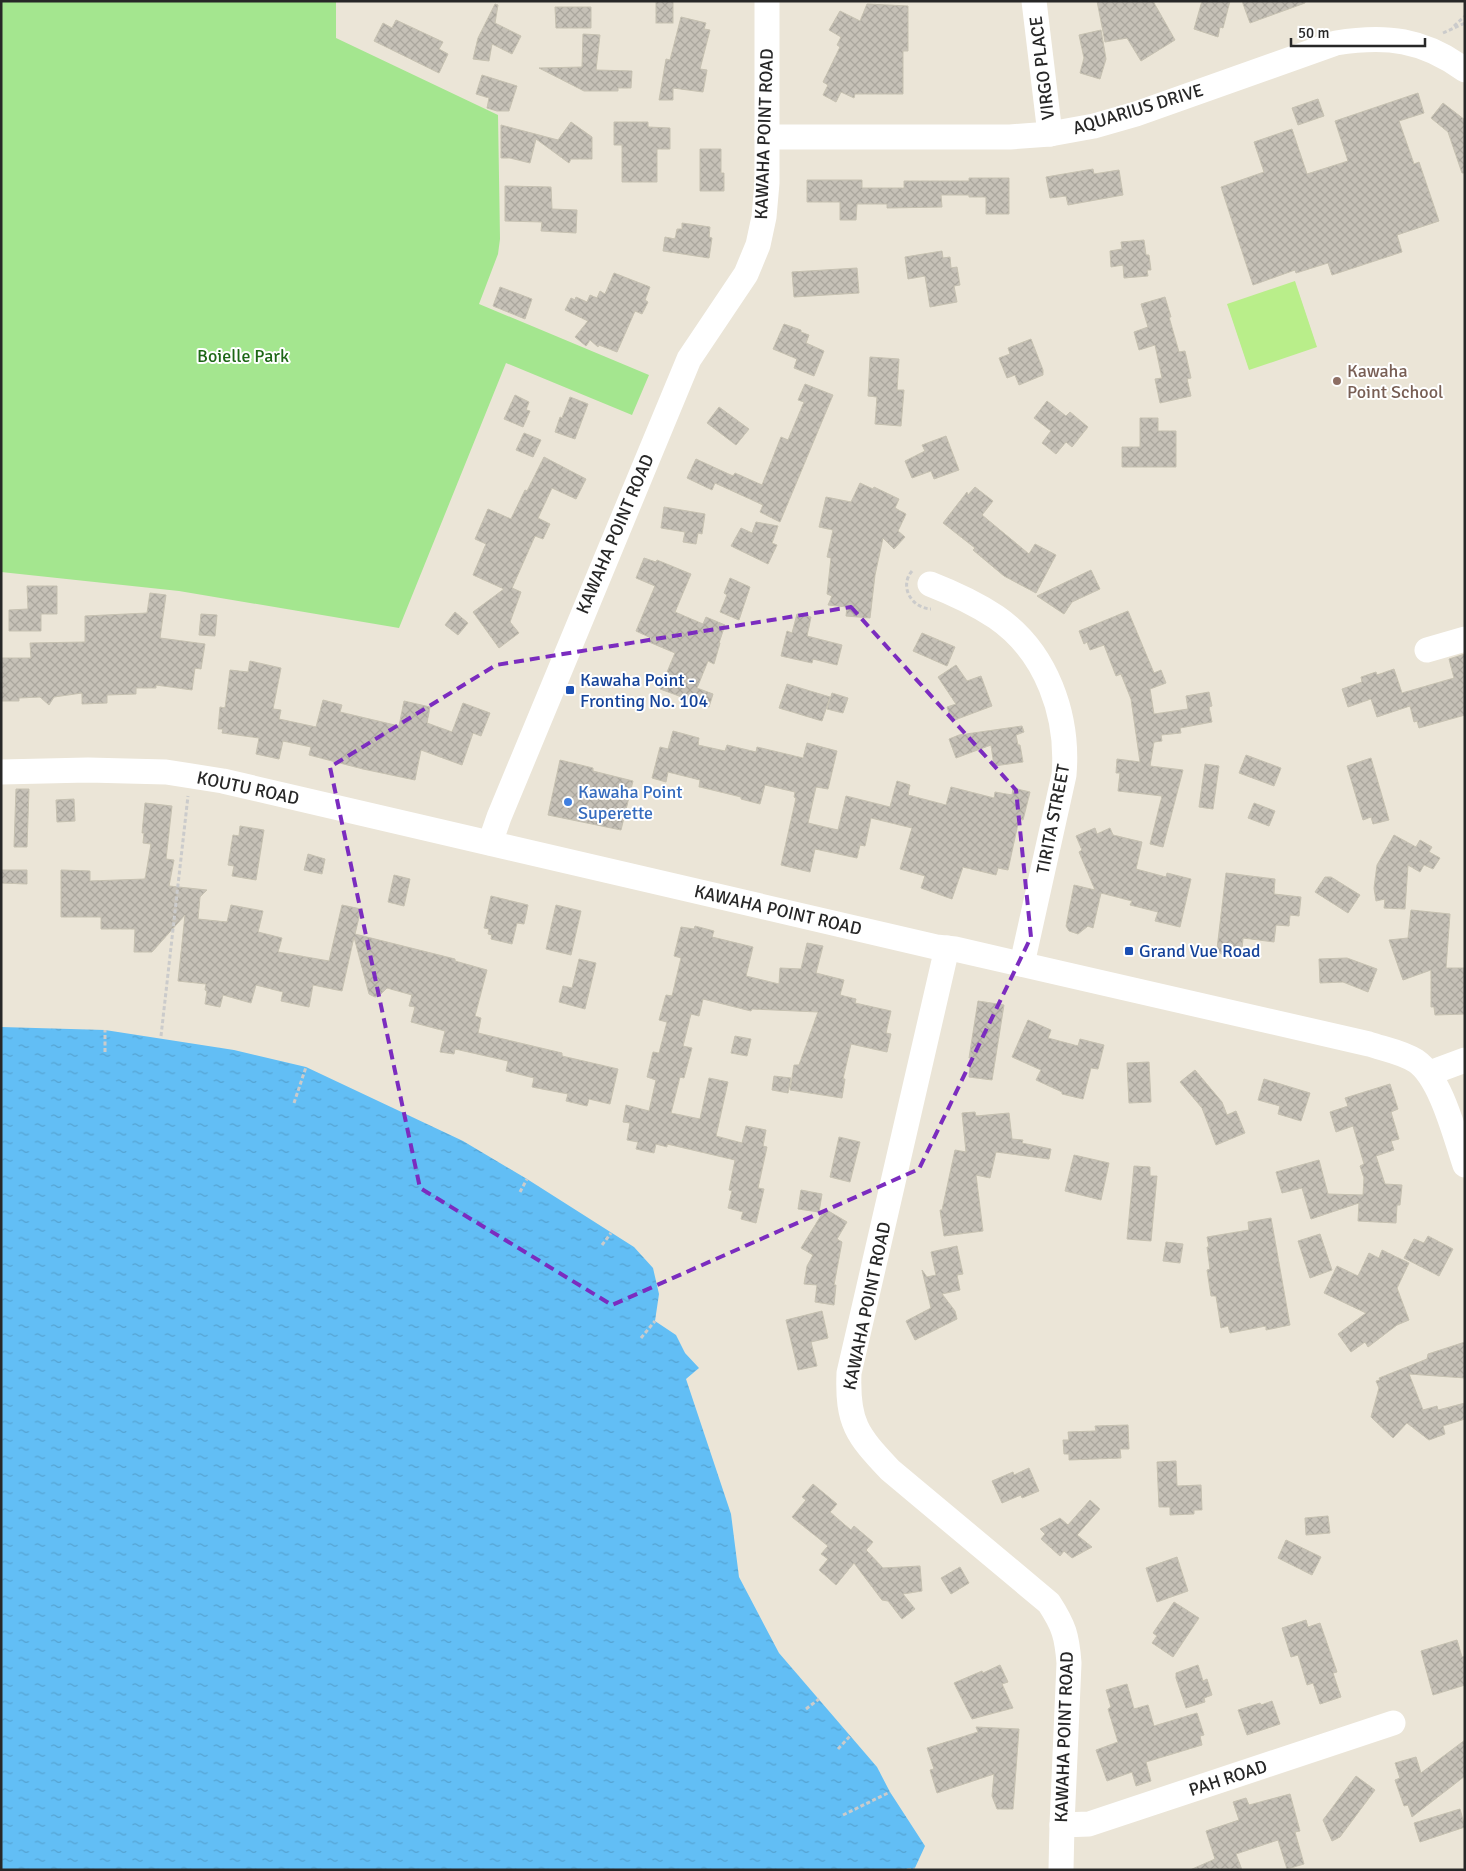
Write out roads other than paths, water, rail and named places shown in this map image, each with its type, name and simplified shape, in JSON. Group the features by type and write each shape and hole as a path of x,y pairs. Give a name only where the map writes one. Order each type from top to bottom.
{"street":[{"name":"KAWAHA POINT ROAD","path":"767,1 767,137 764,217 758,246 746,274 689,359 607,553 499,817 490,844 947,948 850,1373 848,1398 853,1423 868,1447 890,1470 1049,1603 1060,1619 1067,1639 1069,1663 1061,1870"},
{"name":"VIRGO PLACE","path":"1034,1 1050,134"},
{"name":"AQUARIUS DRIVE","path":"767,137 1010,136 1050,134 1094,126 1136,114 1336,43 1354,40 1386,38 1404,41 1439,53 1465,70"},
{"name":"TIRITA STREET","path":"922,576 974,604 1008,627 1021,640 1045,672 1060,711 1064,739 1064,775 1022,964"},
{"path":"1427,650 1465,639"},
{"name":"KOUTU ROAD","path":"1,772 88,770 166,772 190,775 223,781 490,844"},
{"path":"947,948 1369,1044 1404,1055 1416,1061 1430,1073 1465,1165"},
{"path":"1430,1073 1465,1060"},
{"name":"PAH ROAD","path":"1062,1825 1089,1824 1393,1723"}],"water":[{"path":"1,1027 105,1030 234,1050 306,1067 463,1141 634,1247 653,1268 659,1294 655,1321 676,1335 685,1353 699,1368 686,1379 731,1514 739,1577 779,1653 877,1767 890,1792 925,1846 914,1870 1,1870"}],"place":[{"name":"Kawaha Point School","path":"1337,381"},
{"name":"Kawaha Point - Fronting No. 104","path":"570,690"},
{"name":"Kawaha Point Superette","path":"568,802"},
{"name":"Grand Vue Road","path":"1129,951"}],"park label":[{"name":"Boielle Park","path":"243,356"}]}
